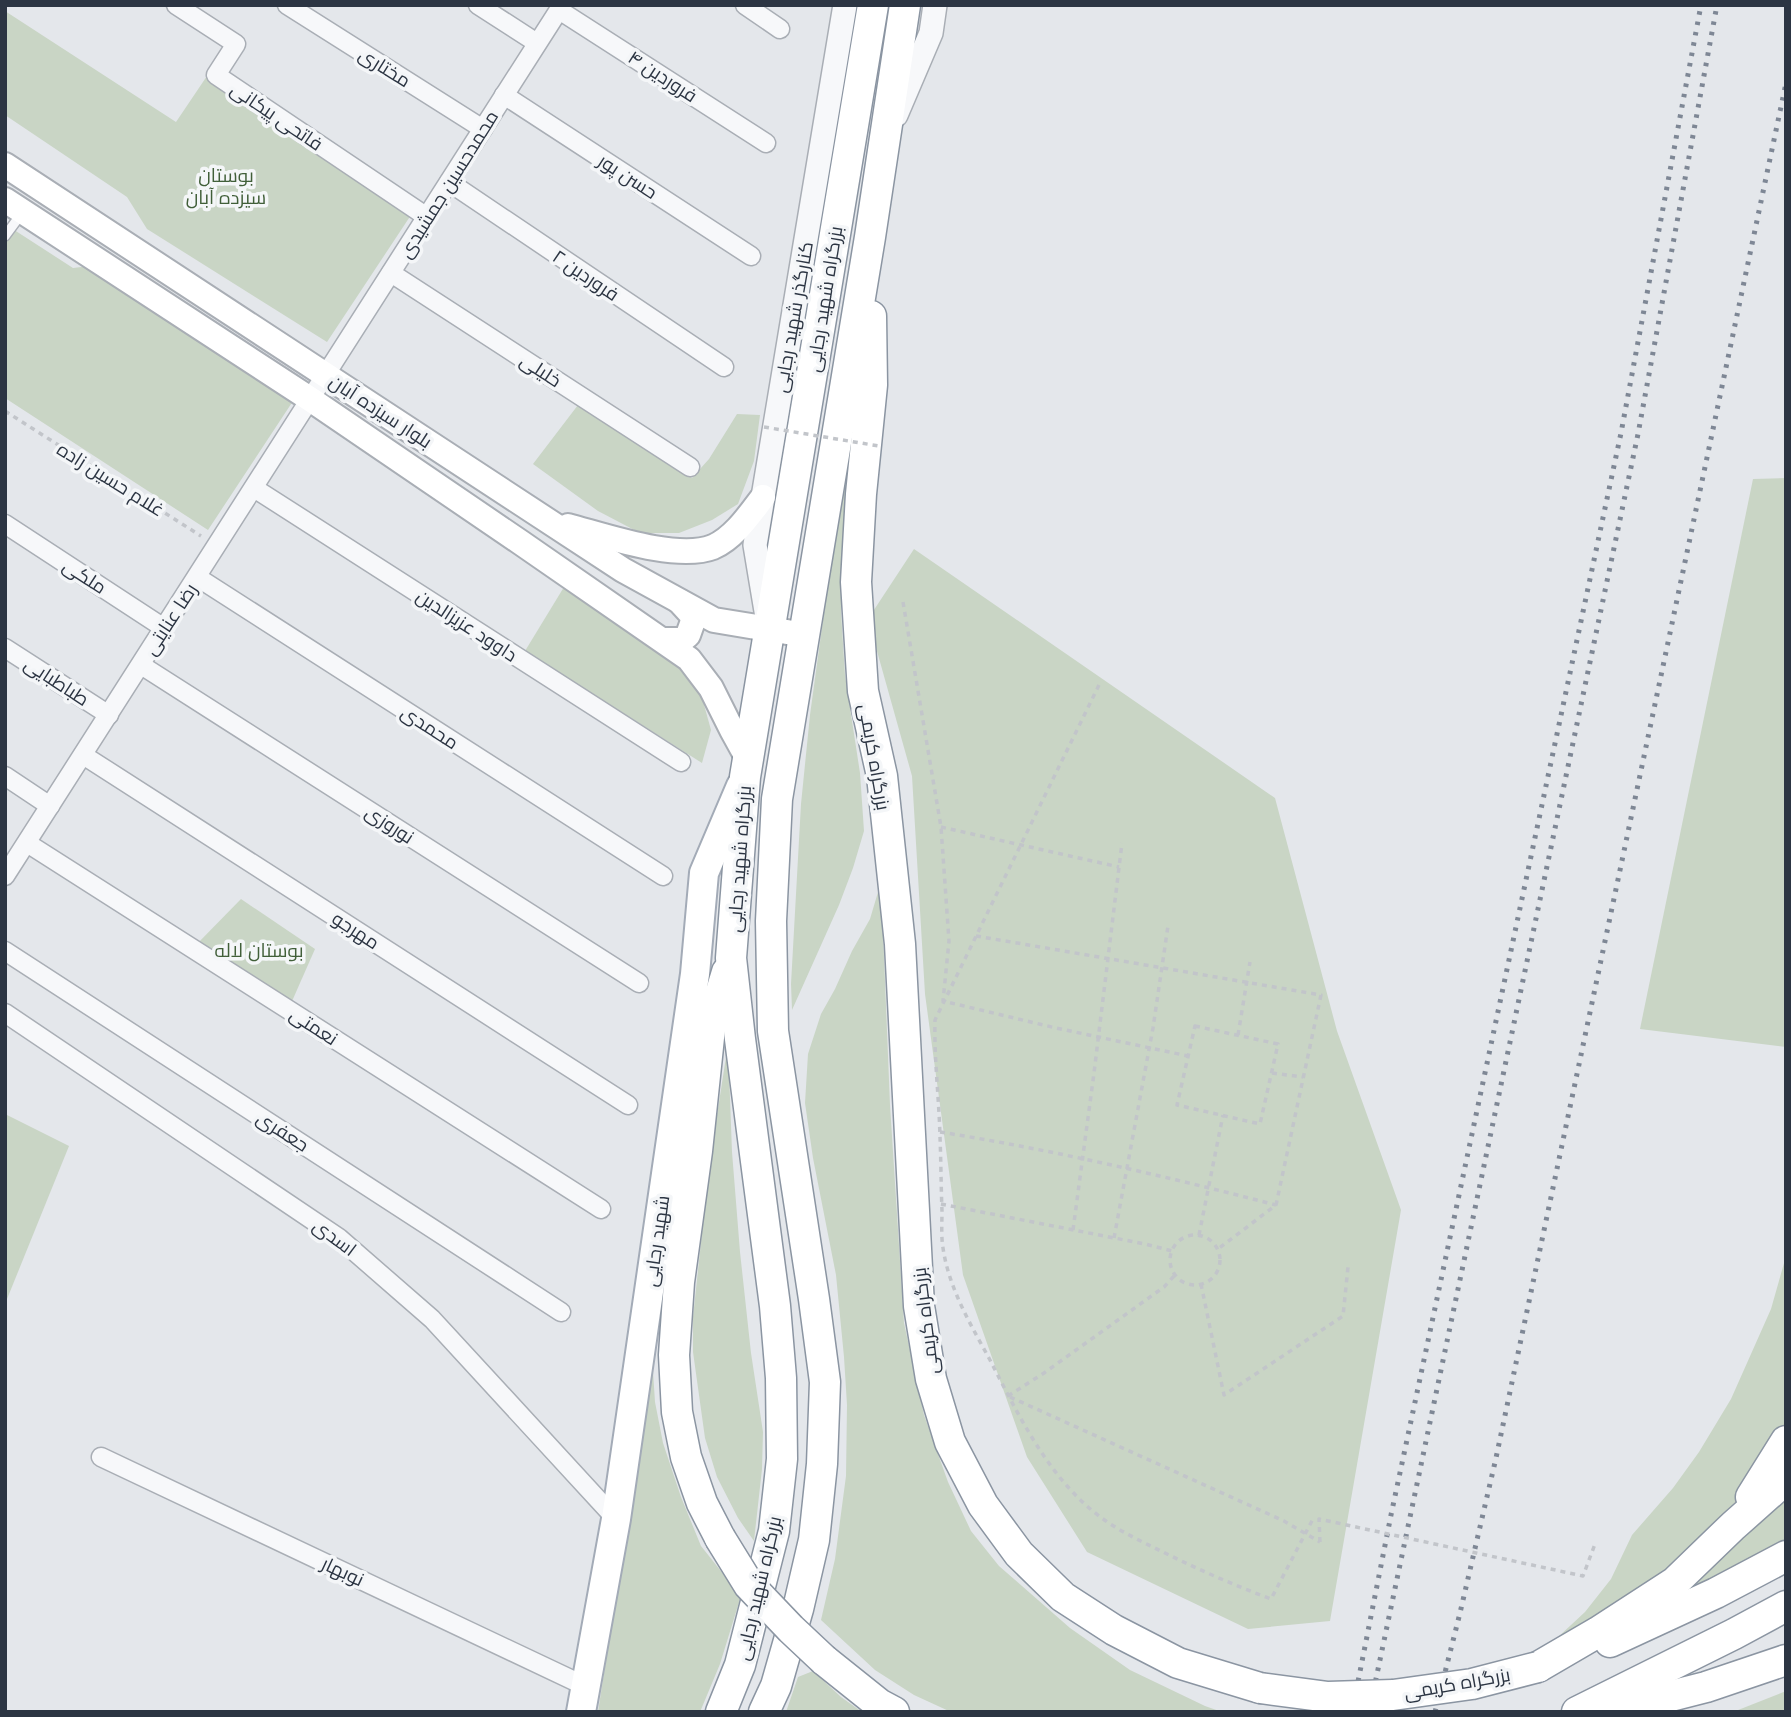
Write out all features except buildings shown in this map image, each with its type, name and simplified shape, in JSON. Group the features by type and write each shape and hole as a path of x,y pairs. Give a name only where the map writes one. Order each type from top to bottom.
{"highway":[{"name":"بزرگراه شهید رجایی","path":"721,1712 740,1665 774,1531 782,1459 781,1378 775,1306 732,958 746,767 873,5"},
{"name":"بزرگراه شهید رجایی","path":"764,1712 776,1686 814,1540 823,1450 825,1382 773,1031 771,922 778,799 905,5"},
{"name":"بزرگراه کریمی","path":"870,237 872,385 861,494 856,582 863,691 882,776 900,944 919,1306 931,1379 950,1442 983,1505 1019,1554 1063,1597 1114,1630 1178,1663 1260,1688 1328,1697 1393,1695 1472,1684 1538,1667 1611,1641 1716,1593 1786,1556"},
{"path":"732,958 710,1028 679,1282 674,1355 677,1412 686,1457 702,1503 749,1585 824,1660 879,1704 894,1712"},
{"path":"1733,1526 1786,1441"},
{"path":"1538,1667 1675,1582 1786,1479"},
{"path":"1577,1712 1786,1606"},
{"path":"1608,1712 1706,1687 1786,1660"}],"main road":[{"name":"بلوار سیزده آبان","path":"5,165 331,369 549,522 623,570 714,620 805,635"},
{"name":"بلوار سیزده آبان","path":"14,206 310,400 689,659 711,688 732,730 746,767"},
{"path":"549,522 647,546 685,552 714,547 740,528 763,497"},
{"path":"663,640 682,640 688,635 693,621 691,614 680,602"},
{"name":"شهید رجایی","path":"583,1699 616,1519 695,974 704,873 746,767"}],"street":[{"name":"فاتحی پیکانی","path":"176,5 236,44 216,75 427,217"},
{"name":"مختاری","path":"287,5 483,129"},
{"path":"478,5 537,43"},
{"path":"745,5 780,29"},
{"name":"کنارگذر شهید رجایی","path":"769,629 755,545 845,5"},
{"path":"885,141 931,33 935,5"},
{"name":"محمدحسین جمشیدی","path":"331,369 560,8"},
{"name":"فروردین ۴","path":"560,8 766,143"},
{"name":"حسن پور","path":"504,95 751,256"},
{"name":"فروردین ۲","path":"449,182 724,367"},
{"name":"خلیلی","path":"391,273 690,467"},
{"name":"رضا عنایتی","path":"5,876 331,369"},
{"name":"داوود عزیزالدین","path":"254,488 681,762"},
{"name":"ملکی","path":"5,524 164,628"},
{"name":"محمدی","path":"197,578 663,876"},
{"name":"طباطبایی","path":"5,648 109,715"},
{"name":"نوروزی","path":"141,665 639,984"},
{"name":"مهرجو","path":"83,755 628,1105"},
{"path":"5,776 50,806"},
{"name":"نعمتی","path":"27,842 601,1209"},
{"name":"جعفری","path":"5,951 561,1312"},
{"name":"اسدی","path":"5,1013 340,1238 432,1319 616,1519"},
{"name":"نوبهار","path":"101,1457 583,1699"}],"lane":[{"path":"5,236 14,206"}],"path":[{"name":"غلام حسین زاده","path":"5,411 217,546"},
{"path":"764,427 879,446"},
{"path":"903,602 942,827 950,941 943,1001"},
{"path":"1099,685 935,1020 943,1247 950,1279 959,1303 1008,1396 1052,1468 1099,1516 1192,1566 1271,1599 1314,1517"},
{"path":"942,827 1119,867"},
{"path":"1073,1230 1122,843"},
{"path":"1114,1238 1168,926"},
{"path":"976,936 1321,995 1276,1205 1218,1249"},
{"path":"1238,1035 1250,962"},
{"path":"943,1001 1188,1056"},
{"path":"1195,1026 1278,1044 1260,1124 1177,1105 1188,1056 1195,1026"},
{"path":"1272,1073 1303,1077"},
{"path":"1199,1235 1223,1115"},
{"path":"940,1132 992,1140 1276,1205"},
{"path":"942,1205 1172,1251"},
{"path":"1199,1235 1213,1242 1218,1249 1220,1257 1217,1273 1212,1279 1201,1284 1189,1284 1175,1275 1170,1259 1176,1244 1182,1239 1199,1235"},
{"path":"1201,1284 1224,1395 1343,1316 1348,1267"},
{"path":"1008,1396 1164,1287 1175,1275"},
{"path":"1008,1396 1284,1521 1320,1542 1319,1519 1583,1576 1595,1545"}],"green space":[{"name":"بوستان سیزده آبان","path":"5,11 176,122 207,76 411,215 327,342 147,229 127,197 5,115"},
{"path":"5,224 73,268 98,265 295,398 208,530 5,398"},
{"path":"578,405 692,478 709,459 737,414 760,415 754,461 738,504 712,520 679,533 640,533 598,511 533,464"},
{"path":"844,467 852,467 843,548 841,612 845,675 860,773 864,831 839,905 792,1010 791,984 801,804 810,715"},
{"path":"1786,478 1786,1047 1640,1029 1753,479"},
{"path":"914,549 1275,798 1337,1031 1401,1210 1330,1621 1248,1629 1087,1552 1027,1457 963,1275 925,994 912,776 868,619"},
{"path":"564,587 668,655 698,683 711,730 702,763 525,651"},
{"path":"881,882 890,1105 904,1323 924,1415 948,1482 971,1531 999,1566 1070,1628 1130,1670 1222,1712 951,1712 914,1695 875,1670 821,1620 835,1559 846,1476 847,1405 836,1275 805,1103 808,1054 821,1014 870,919"},
{"name":"بوستان لاله","path":"241,899 315,949 289,1008 194,947"},
{"path":"728,1044 732,1152 740,1252 763,1432 754,1541 738,1518 717,1477 705,1438 693,1352 693,1317 702,1233"},
{"path":"5,1114 69,1146 5,1304"},
{"path":"1786,1256 1786,1422 1766,1456 1720,1522 1677,1567 1581,1630 1557,1638 1585,1612 1611,1579 1632,1535 1673,1488 1699,1452 1731,1399 1771,1309"},
{"path":"651,1341 655,1402 663,1443 681,1497 701,1546 740,1599 720,1664 700,1712 598,1712 629,1511"},
{"path":"1786,1494 1786,1540 1678,1597"},
{"path":"813,1671 862,1712 786,1712 798,1677"},
{"path":"1786,1691 1786,1712 1733,1712"}],"railway":[{"path":"1352,1712 1391,1515 1621,433 1701,5"},
{"path":"1369,1712 1638,434 1717,5"},
{"path":"1435,1712 1496,1458 1786,83"}]}
